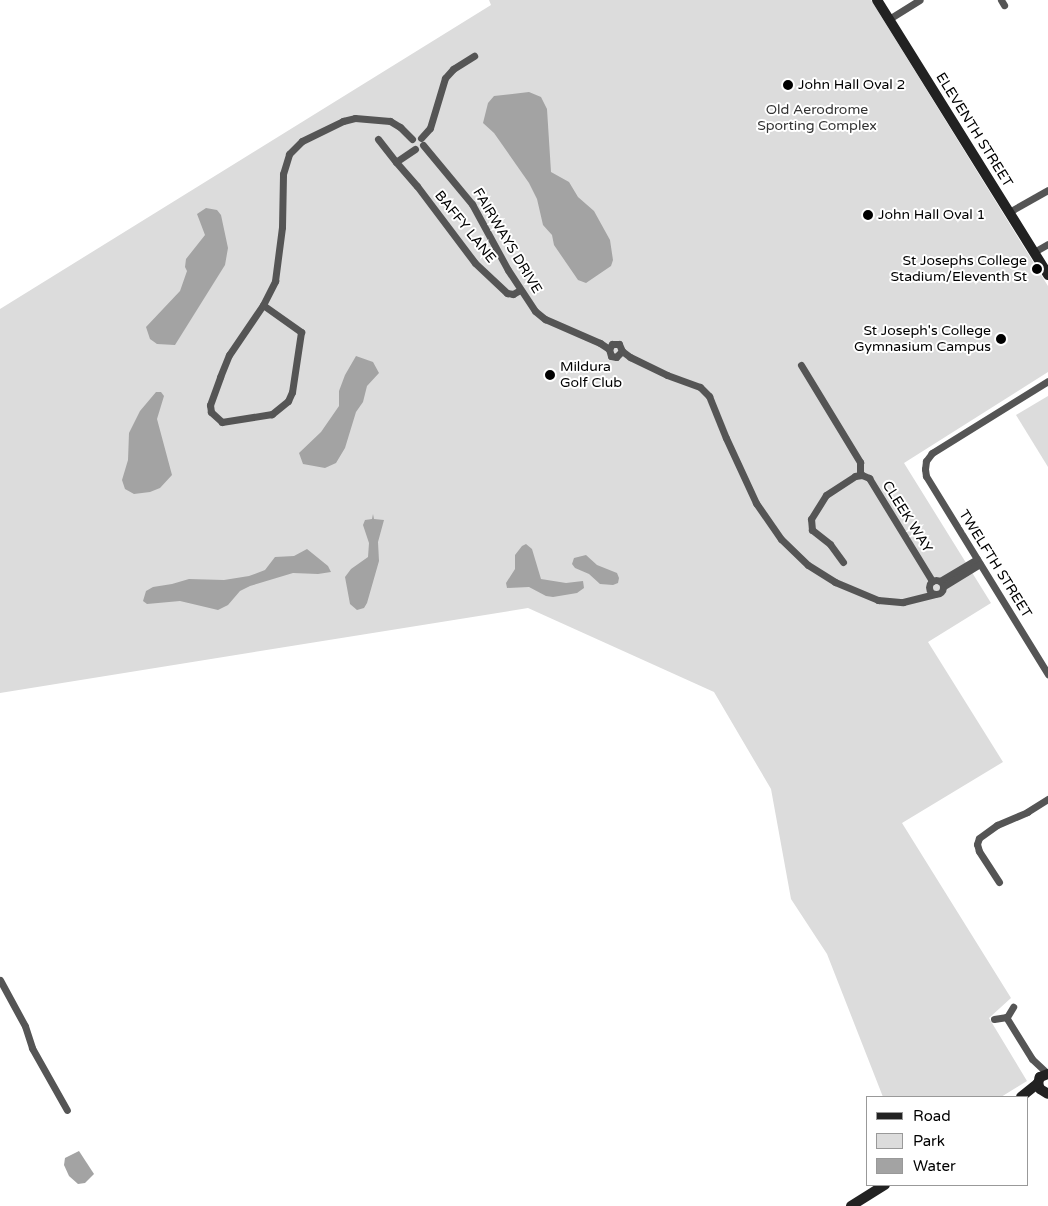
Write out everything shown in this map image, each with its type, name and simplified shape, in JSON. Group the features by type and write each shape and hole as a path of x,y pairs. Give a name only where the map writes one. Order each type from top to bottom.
{"main road":[{"name":"ELEVENTH STREET","path":"877,0 1048,275"},
{"path":"1021,1096 1048,1074"},
{"path":"1038,1081 1040,1089 1046,1094"},
{"path":"1028,1100 1046,1094"},
{"path":"851,1206 883,1186"}],"street":[{"path":"889,19 919,0"},
{"path":"378,139 396,162 407,153 430,128 445,78 453,69 474,56"},
{"name":"FAIRWAYS DRIVE","path":"263,305 301,332 292,392 288,401 272,414 222,422 211,412 210,406 220,377 229,355 263,305 277,273 282,227 284,168 293,149 302,141 355,118 390,121 400,127 428,153 455,182 472,204 520,290 540,315 609,347"},
{"name":"BAFFY LANE","path":"396,162 417,186 475,263 507,293 513,294 520,290"},
{"path":"1009,212 1048,190"},
{"path":"1034,252 1048,244"},
{"path":"621,353 618,344 609,347 613,356 621,353 667,375 700,387 709,396 756,503 781,539 808,565 834,582 878,600 903,602 923,595 941,593 936,584"},
{"path":"801,365 860,462 860,474 826,495 811,519 812,530 830,544 844,562"},
{"name":"TWELFTH STREET","path":"1048,381 932,453 925,466 926,476 1048,674"},
{"name":"CLEEK WAY","path":"860,474 868,478 936,584 934,594"},
{"path":"923,595 936,584 978,561"},
{"path":"999,882 980,851 979,838 997,825 1027,812 1048,799"},
{"path":"0,980 25,1026 32,1048 67,1110"},
{"path":"994,1019 1006,1017 1013,1007"},
{"path":"1006,1017 1032,1059 1048,1074"},
{"path":"1032,1059 1038,1081"}],"green space":[{"name":"Old Aerodrome Sporting Complex","path":"489,0 871,0 1048,286 1048,372 904,463 991,603 928,642 1003,762 902,823 1011,998 989,1018 1027,1081 1003,1096 883,1096 827,954 791,899 771,789 714,692 528,608 0,693 0,309 491,5"},
{"path":"1048,396 1048,467 1016,415"}],"water":[{"path":"529,92 541,97 547,109 551,172 569,182 578,197 594,211 610,240 613,260 611,266 586,283 578,280 554,245 552,235 543,225 537,199 529,183 494,133 483,123 488,103 494,96"},
{"path":"206,208 217,210 221,215 228,248 225,265 175,345 157,344 150,339 146,327 180,291 187,271 185,267 186,259 205,235 197,214"},
{"path":"356,356 373,362 379,373 367,386 363,402 356,412 345,448 336,463 325,468 303,464 299,453 321,432 339,406 339,391 345,375"},
{"path":"156,392 161,392 164,396 157,419 172,475 160,488 150,492 134,494 125,489 122,480 128,460 129,433 140,411"},
{"path":"373,514 374,519 384,520 378,542 379,561 367,603 364,608 357,610 350,604 345,577 351,569 368,557 369,543 363,525 365,520 372,519"},
{"path":"526,544 532,549 541,579 566,583 583,581 584,588 577,593 553,597 546,596 529,587 507,588 506,583 515,569 515,555"},
{"path":"307,549 328,566 331,572 318,574 293,573 250,586 240,591 228,605 218,610 180,601 147,604 143,601 146,591 153,587 189,579 224,580 249,576 265,570 275,557 294,556"},
{"path":"586,555 597,565 617,573 618,583 613,585 600,584 589,574 575,568 572,564 574,558"},
{"path":"79,1151 94,1174 85,1183 78,1184 69,1176 64,1165 65,1158"}],"place":[{"name":"John Hall Oval 2","path":"788,85"},
{"name":"John Hall Oval 1","path":"868,215"},
{"name":"St Josephs College Stadium/Eleventh St","path":"1037,269"},
{"name":"St Joseph's College Gymnasium Campus","path":"1001,339"},
{"name":"Mildura Golf Club","path":"550,375"}]}
